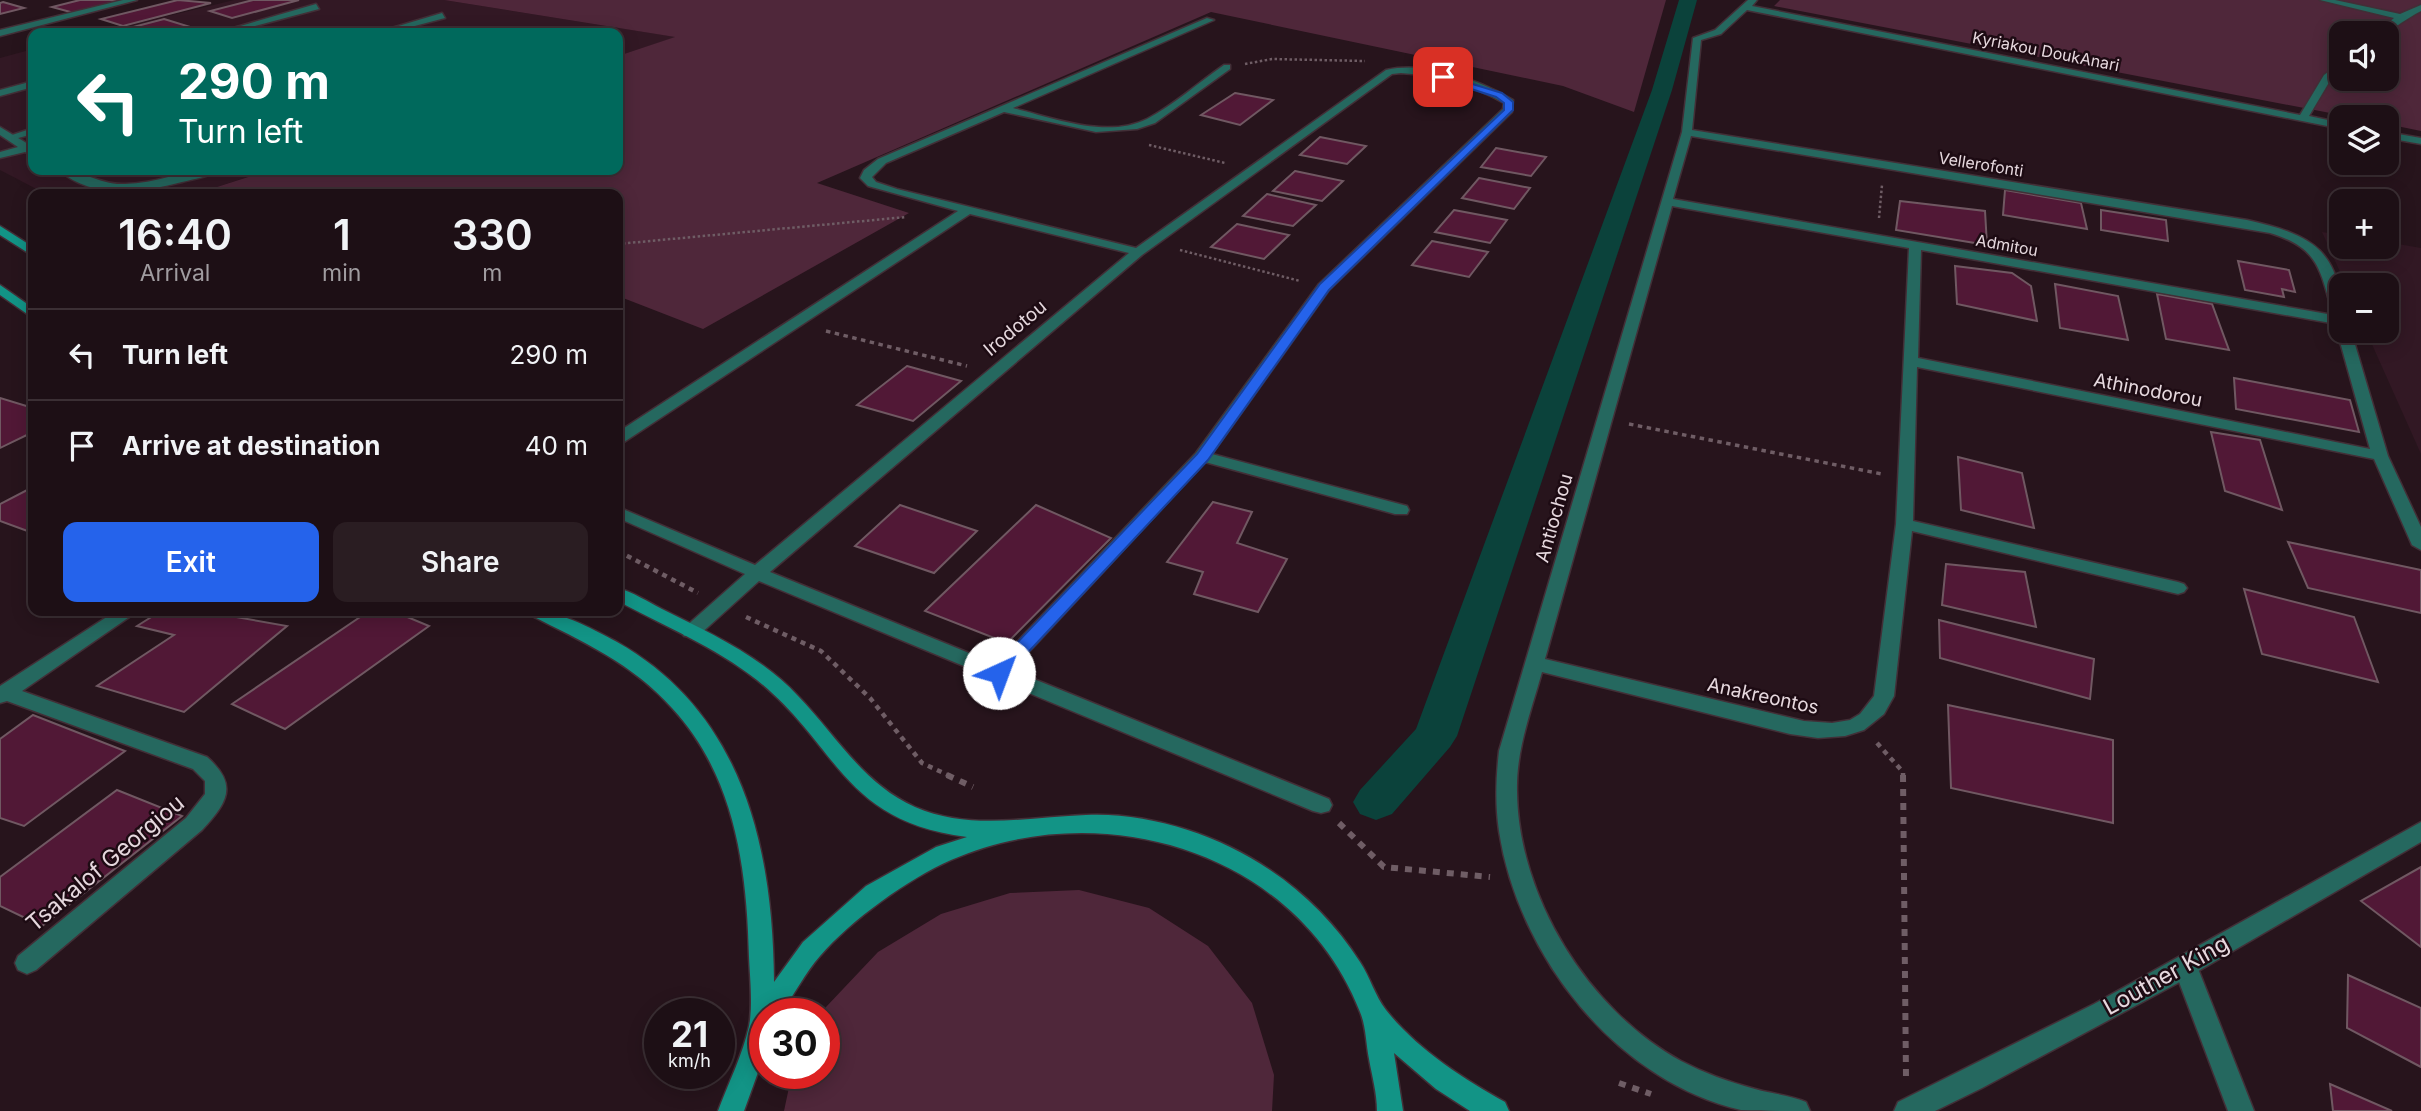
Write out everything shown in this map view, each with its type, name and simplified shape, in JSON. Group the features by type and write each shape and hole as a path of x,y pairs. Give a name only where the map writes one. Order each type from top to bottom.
{"main road":[{"path":"0,230 28,250"},
{"path":"0,289 28,310"},
{"path":"623,597 691,632 776,685 855,777 873,793 897,807 946,825 1019,830 1092,823 1163,832 1230,855 1289,894 1338,947 1373,1014 1404,1049 1437,1076 1496,1111"},
{"path":"546,616 639,665 683,708 726,768 749,831 757,875 763,932 765,998"},
{"path":"778,998 811,949 874,893 944,853 1019,830"},
{"path":"1373,1014 1390,1111"},
{"path":"731,1111 749,1061"}],"street":[{"path":"0,33 133,0"},
{"path":"2324,0 2401,17"},
{"name":"Kyriakou DoukAnari","path":"1749,4 2329,123"},
{"name":"Antiochou","path":"1749,4 1718,32 1697,38 1687,132 1509,751 1505,782 1511,839 1523,880 1543,928 1573,979 1593,1004 1636,1046 1665,1065 1700,1083 1737,1096 1797,1111"},
{"path":"238,28 316,7"},
{"path":"2396,21 2421,8"},
{"path":"398,28 442,16"},
{"path":"1138,252 966,211 872,184 866,178 868,172 882,161 1210,20"},
{"path":"1002,109 1101,129 1139,127 1152,121 1227,67"},
{"path":"999,673 1202,457 1325,287 1508,110 1509,102 1484,89 1422,72 1398,70"},
{"name":"Irodotou","path":"691,632 757,573 1138,252 1382,77 1398,70"},
{"path":"2303,118 2329,75"},
{"path":"0,93 28,85"},
{"path":"0,130 28,149"},
{"path":"11,137 28,132"},
{"name":"Vellerofonti","path":"1687,132 2269,229 2292,236 2315,249 2322,260 2329,282"},
{"path":"2399,137 2421,141"},
{"path":"0,155 28,150"},
{"path":"74,175 87,182 111,187 155,184 192,175"},
{"name":"Admitou","path":"1668,202 2329,319"},
{"path":"623,436 966,211"},
{"path":"1860,724 1872,718 1884,696 1904,524 1915,246"},
{"path":"2347,343 2380,456 2421,545"},
{"name":"Athinodorou","path":"1909,361 2380,456"},
{"path":"1202,457 1401,510"},
{"path":"623,514 757,573 1321,805"},
{"path":"1904,524 2178,588"},
{"path":"3,695 122,616"},
{"name":"Anakreontos","path":"1534,663 1790,727 1831,730 1860,724"},
{"name":"Tsakalof Georgiou","path":"3,695 200,763 215,777 218,786 208,809 194,824 27,963"},
{"name":"Louther King","path":"1907,1111 1956,1088 2185,966 2421,831"},
{"path":"2185,966 2241,1111"}],"path":[{"path":"1227,67 1272,59 1377,61 1398,70"},
{"path":"1139,127 1149,146 1254,169"},
{"path":"1877,239 1884,164"},
{"path":"623,244 910,216"},
{"path":"1152,242 1325,287"},
{"path":"794,323 995,373"},
{"path":"1604,419 1905,478"},
{"path":"623,554 721,605 821,651 870,698 922,763 973,787"},
{"path":"1860,724 1903,772 1906,1084"},
{"path":"1321,805 1384,867 1523,880"}],"shaded area":[{"path":"234,0 444,0 620,28 119,28"},
{"path":"444,0 1666,0 1634,112 1563,86 1211,12 817,183 909,213 703,329 623,298 623,189 211,189 254,175 623,175 623,54 675,37"},
{"path":"1780,0 2421,0 2421,131 2399,126 2399,105 2329,105 2329,113 1774,6"},
{"path":"623,28 677,37 623,54"},
{"path":"28,50 28,175 254,175 211,189 36,189 0,170 0,58"},
{"path":"2322,232 2329,233 2329,247"},
{"path":"2399,244 2421,248 2421,454 2371,343 2399,343 2399,273 2341,273 2334,259 2399,259"},
{"path":"1079,890 1149,908 1208,946 1252,1003 1274,1075 1272,1111 784,1111 789,1089 840,1089 840,998 835,998 878,952 941,914 1010,893"}],"building":[{"path":"80,0 122,0 74,13 52,7"},
{"path":"178,0 211,3 123,26 101,19"},
{"path":"253,0 299,0 232,18 210,11"},
{"path":"0,3 24,8 0,14"},
{"path":"164,19 194,28 129,28"},
{"path":"1235,93 1273,100 1240,125 1201,115"},
{"path":"1320,137 1366,146 1347,164 1300,155"},
{"path":"1496,148 1546,157 1531,176 1481,167"},
{"path":"1295,171 1343,181 1322,201 1273,191"},
{"path":"1479,178 1530,188 1514,209 1462,198"},
{"path":"2005,190 2081,203 2087,229 2003,215"},
{"path":"1267,194 1316,205 1293,226 1243,216"},
{"path":"1900,201 1985,211 1987,245 1896,230"},
{"path":"1454,210 1507,220 1490,243 1435,232"},
{"path":"2101,210 2166,220 2168,241 2101,230"},
{"path":"1237,224 1289,235 1264,259 1211,247"},
{"path":"1432,241 1488,252 1469,277 1412,265"},
{"path":"2238,261 2289,270 2295,292 2282,289 2284,297 2245,290"},
{"path":"1955,266 2012,273 2031,286 2037,321 1957,304"},
{"path":"2055,284 2118,296 2128,340 2060,328"},
{"path":"2157,294 2212,304 2229,350 2166,339"},
{"path":"907,366 961,381 913,421 857,405"},
{"path":"2234,378 2350,400 2359,432 2236,409"},
{"path":"0,398 28,406 28,434 0,448"},
{"path":"2211,432 2260,440 2282,510 2225,491"},
{"path":"1958,457 2022,473 2034,528 1961,510"},
{"path":"28,490 28,531 0,521 0,504"},
{"path":"1213,502 1252,512 1237,543 1287,559 1258,612 1194,594 1203,572 1167,562"},
{"path":"900,505 977,531 934,573 855,546"},
{"path":"1036,505 1111,538 1007,643 925,611"},
{"path":"2288,542 2421,570 2421,613 2308,588"},
{"path":"1946,564 2025,572 2036,627 1942,605"},
{"path":"2244,589 2354,617 2378,682 2262,654"},
{"path":"153,616 230,616 287,626 184,712 97,686 174,635 137,626"},
{"path":"362,616 405,616 429,626 285,729 232,704"},
{"path":"1939,620 2094,659 2090,699 1940,658"},
{"path":"1948,705 2113,740 2113,823 1951,788"},
{"path":"33,715 125,751 24,826 0,818 0,739"},
{"path":"117,790 182,816 42,926 0,906 0,877"},
{"path":"2421,867 2421,947 2361,901"},
{"path":"2348,975 2421,1008 2421,1067 2347,1028"},
{"path":"2330,1084 2392,1111 2333,1111"}],"waterway":[{"path":"1376,802 1435,736 1662,90 1688,0"}],"route":[{"path":"999,673 1202,457 1325,287 1508,110 1509,102 1499,95 1443,77"}]}
